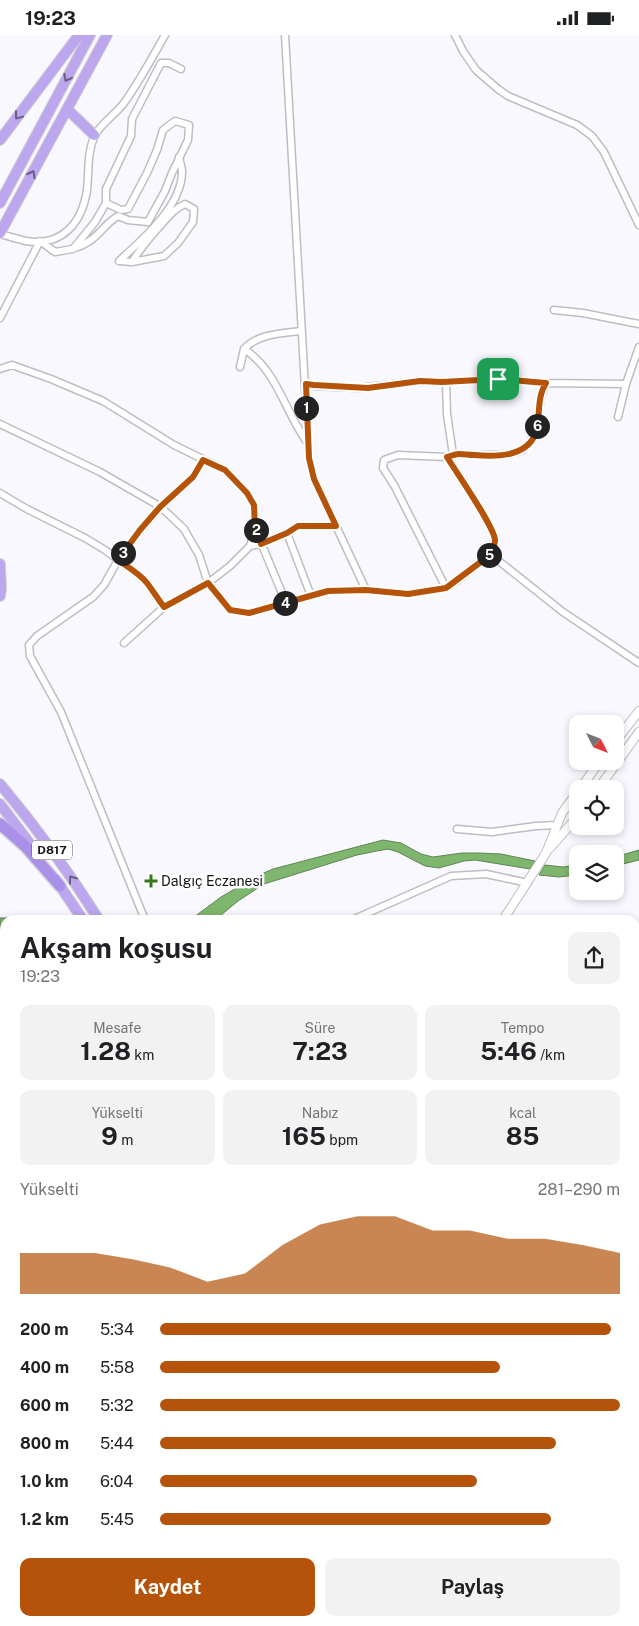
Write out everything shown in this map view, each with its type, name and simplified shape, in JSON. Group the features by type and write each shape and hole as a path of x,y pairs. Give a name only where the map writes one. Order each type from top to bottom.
{"highway":[{"path":"0,140 79,35"},
{"path":"0,203 90,35"},
{"path":"0,233 107,35"},
{"path":"67,109 94,135"},
{"path":"0,564 0,596"},
{"path":"0,775 44,839"},
{"name":"D817","path":"0,784 44,839 96,915"},
{"name":"D817","path":"0,804 32,845 80,915"},
{"path":"0,824 25,846 60,886"}],"street":[{"path":"0,233 27,241 46,241 63,235 75,225 81,214 87,191 90,149 94,135 123,104 165,35"},
{"path":"285,35 309,458 314,479 366,590"},
{"path":"455,35 476,70 498,89 508,96 577,125 592,136 604,152 639,225"},
{"path":"73,249 95,222 106,203 106,189 131,136 132,119 161,63 169,63 181,69"},
{"path":"40,241 55,252 73,249 91,240 109,221 118,216 128,220 148,221 165,191 188,140 189,125 175,121 163,130 147,173 128,209 121,210 106,203"},
{"path":"132,262 143,243 163,223 169,214 185,204 194,209 193,221 178,243 164,256 132,262 119,261 141,241 162,216 179,190 182,172 180,157"},
{"path":"0,318 40,241"},
{"path":"554,310 583,313 639,324"},
{"path":"240,367 244,349 250,342 268,336 301,331"},
{"path":"618,417 626,384 639,347"},
{"path":"244,349 264,366 299,431 307,442"},
{"path":"0,369 12,365 103,401 174,445 225,470 247,493 254,505 255,528 250,546 230,566 208,583 164,607 124,643"},
{"path":"306,384 368,388 420,381 446,382 498,379 546,383 626,384"},
{"path":"0,425 100,471 160,507 184,529 199,555 208,583 230,610 249,613 328,591 366,590 408,594 446,588 490,555 495,537 450,456 446,382"},
{"path":"446,588 394,485 383,468 384,460 398,455 511,454 523,450 536,431 540,397 546,383"},
{"path":"143,915 61,712 30,656 29,645 37,636 93,597 104,585 118,560 140,530 160,507 193,477 203,460"},
{"path":"0,493 105,550 147,583 164,607"},
{"path":"250,546 261,544 298,526 336,526"},
{"path":"255,528 286,603"},
{"path":"287,533 311,595"},
{"path":"490,555 571,617 639,663"},
{"path":"624,730 639,711"},
{"path":"604,780 639,732"},
{"path":"586,780 593,770"},
{"path":"546,853 562,813 569,803"},
{"path":"458,829 492,832 557,825"},
{"path":"506,915 546,853 569,826"},
{"path":"363,915 451,876 486,874 528,883"}],"shaded area":[{"path":"383,840 401,843 421,854 433,857 479,853 501,854 535,861 530,869 475,860 439,868 425,866 388,849 357,855 264,884 221,915 197,915 221,897 273,869"},
{"path":"639,850 639,860 624,864 624,854"},
{"path":"545,865 569,866 569,876 539,875"}],"place":[{"name":"Dalgıç Eczanesi","path":"151,881"}],"route":[{"path":"498,379 546,383 540,397 536,431 523,450 511,454 459,454 447,457 481,510 495,537 495,543 490,555 446,588 408,594 366,590 328,591 249,613 230,610 208,583 164,607 147,583 118,560 160,507 193,477 203,460 225,470 247,493 254,505 255,528 261,544 298,526 336,526 314,479 309,458 306,384 368,388 420,381 442,382 498,379"}]}
